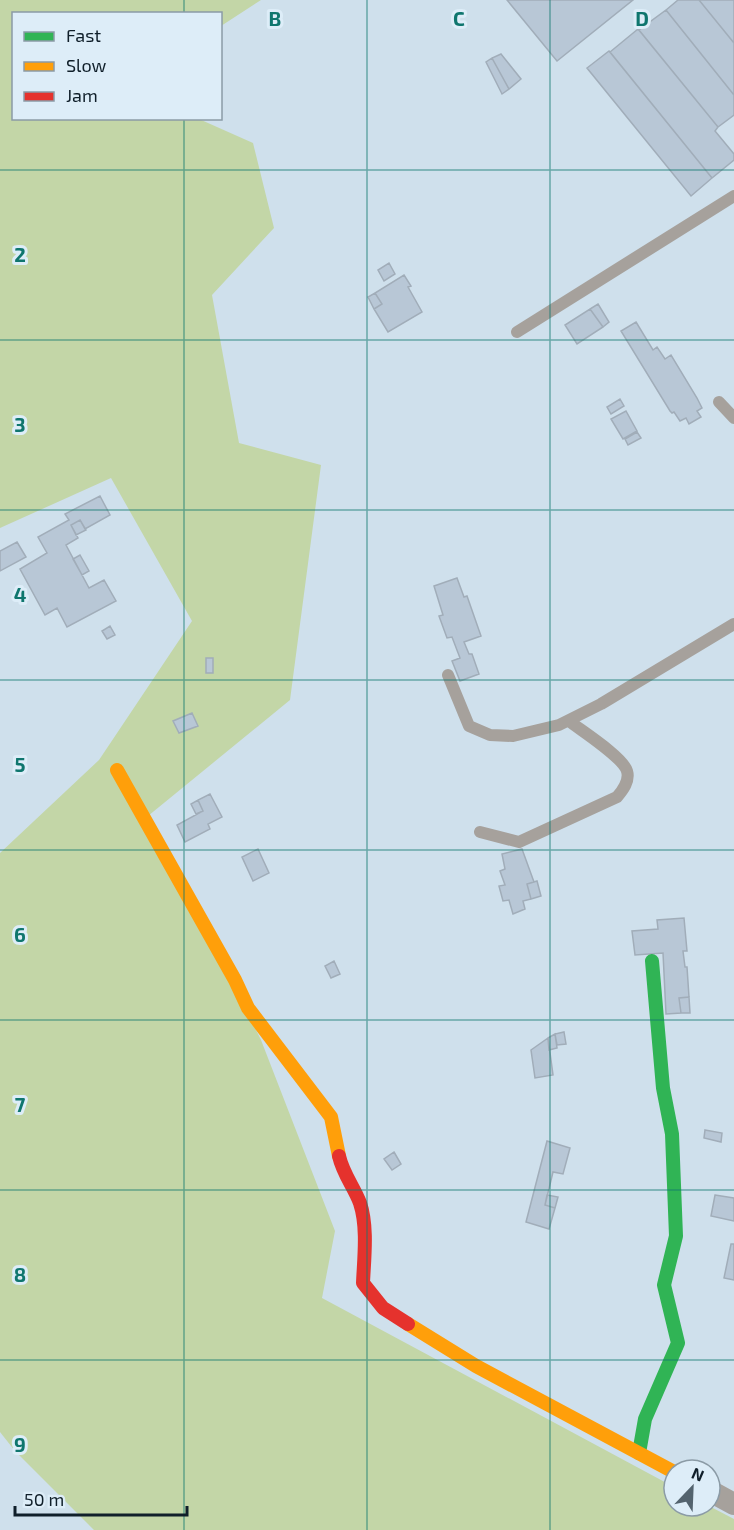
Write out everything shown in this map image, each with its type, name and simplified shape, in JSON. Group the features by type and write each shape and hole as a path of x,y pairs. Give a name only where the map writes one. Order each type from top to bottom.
{"street":[{"path":"117,770 236,980 248,1008 331,1117 342,1170 360,1204 365,1243 363,1282 383,1308 476,1366 662,1465"},
{"path":"639,1453 645,1419 678,1343 664,1285 676,1236 672,1134 663,1088 652,961"}],"lane":[{"path":"517,332 734,196"},
{"path":"719,402 734,418"},
{"path":"447,675 469,726 490,735 513,736 569,721 734,624"},
{"path":"480,832 519,842 617,797 626,786 628,772 621,761 569,721"}],"green space":[{"path":"0,0 261,0 222,25 222,12 12,12 12,120 201,120 253,143 274,228 212,295 239,443 321,465 290,700 148,816 261,1040 335,1231 322,1298 662,1481 662,1518 722,1518 722,1513 734,1519 734,1530 94,1530 15,1451 0,1432 0,853 99,760 192,621 111,478 0,528"}],"building":[{"path":"507,0 633,0 557,61"},
{"path":"678,0 699,0 734,43 734,95 666,10"},
{"path":"699,0 734,0 734,43"},
{"path":"666,10 734,95 734,115 718,127 639,30"},
{"path":"638,29 718,127 715,131 734,154 734,160 712,178 610,52"},
{"path":"609,51 712,178 691,196 587,68"},
{"path":"501,54 521,79 509,89 492,58"},
{"path":"492,58 509,89 502,94 486,62"},
{"path":"389,263 395,274 384,281 378,270"},
{"path":"404,275 422,312 388,332 374,309 382,304 375,293"},
{"path":"375,293 382,304 374,309 368,297"},
{"path":"598,304 609,322 603,327 590,309"},
{"path":"590,309 603,327 577,344 565,325"},
{"path":"636,322 653,350 657,347 665,359 671,355 702,408 697,411 701,417 689,424 686,418 680,421 674,412 670,411 621,331"},
{"path":"620,399 624,406 611,414 607,407"},
{"path":"626,411 637,431 623,439 611,419"},
{"path":"637,432 641,438 628,445 625,439"},
{"path":"100,496 110,515 85,529 80,520 71,525 78,538 66,545 89,588 104,580 116,601 67,627 57,608 45,615 20,569 47,553 38,537 69,520 65,514"},
{"path":"80,520 86,530 76,535 71,525"},
{"path":"17,542 26,557 0,571 0,551"},
{"path":"80,555 89,571 82,575 73,559"},
{"path":"457,578 464,597 467,596 481,636 464,642 469,654 472,654 479,674 460,681 452,661 460,658 452,637 447,638 439,616 443,615 434,586"},
{"path":"110,626 115,635 107,639 102,631"},
{"path":"206,658 213,658 213,673 206,673"},
{"path":"192,713 198,726 179,733 173,721"},
{"path":"210,794 222,817 208,824 210,829 185,842 177,825 203,811 198,800"},
{"path":"198,800 203,811 196,814 191,804"},
{"path":"258,849 269,873 253,881 242,857"},
{"path":"522,849 534,882 527,884 531,899 523,901 525,909 513,914 509,900 503,901 499,886 505,885 500,871 505,869 502,854"},
{"path":"537,881 541,896 531,899 527,884"},
{"path":"684,918 687,951 683,951 685,967 687,967 689,997 679,998 681,1013 666,1014 663,953 635,955 632,931 658,929 657,920"},
{"path":"334,961 340,974 331,978 325,966"},
{"path":"689,997 690,1013 681,1013 679,998"},
{"path":"564,1032 566,1044 557,1045 555,1034"},
{"path":"555,1034 557,1048 549,1050 548,1038"},
{"path":"548,1038 553,1075 535,1078 531,1050"},
{"path":"705,1130 722,1133 721,1142 704,1138"},
{"path":"547,1141 570,1148 563,1174 553,1172 545,1205 555,1208 549,1229 526,1222"},
{"path":"394,1152 401,1164 392,1170 384,1159"},
{"path":"547,1195 558,1197 555,1208 545,1205"},
{"path":"715,1195 734,1198 734,1221 711,1216"},
{"path":"731,1244 734,1244 734,1280 724,1278"}],"traffic: fast":[{"path":"639,1453 645,1419 678,1343 664,1285 676,1236 672,1134 663,1088 652,961"}],"traffic: slow":[{"path":"117,770 235,980 248,1008 331,1117 339,1156"},
{"path":"408,1324 476,1366 662,1466"}],"traffic: jam":[{"path":"339,1156 360,1203 364,1222 363,1283 383,1308 408,1324"}]}
